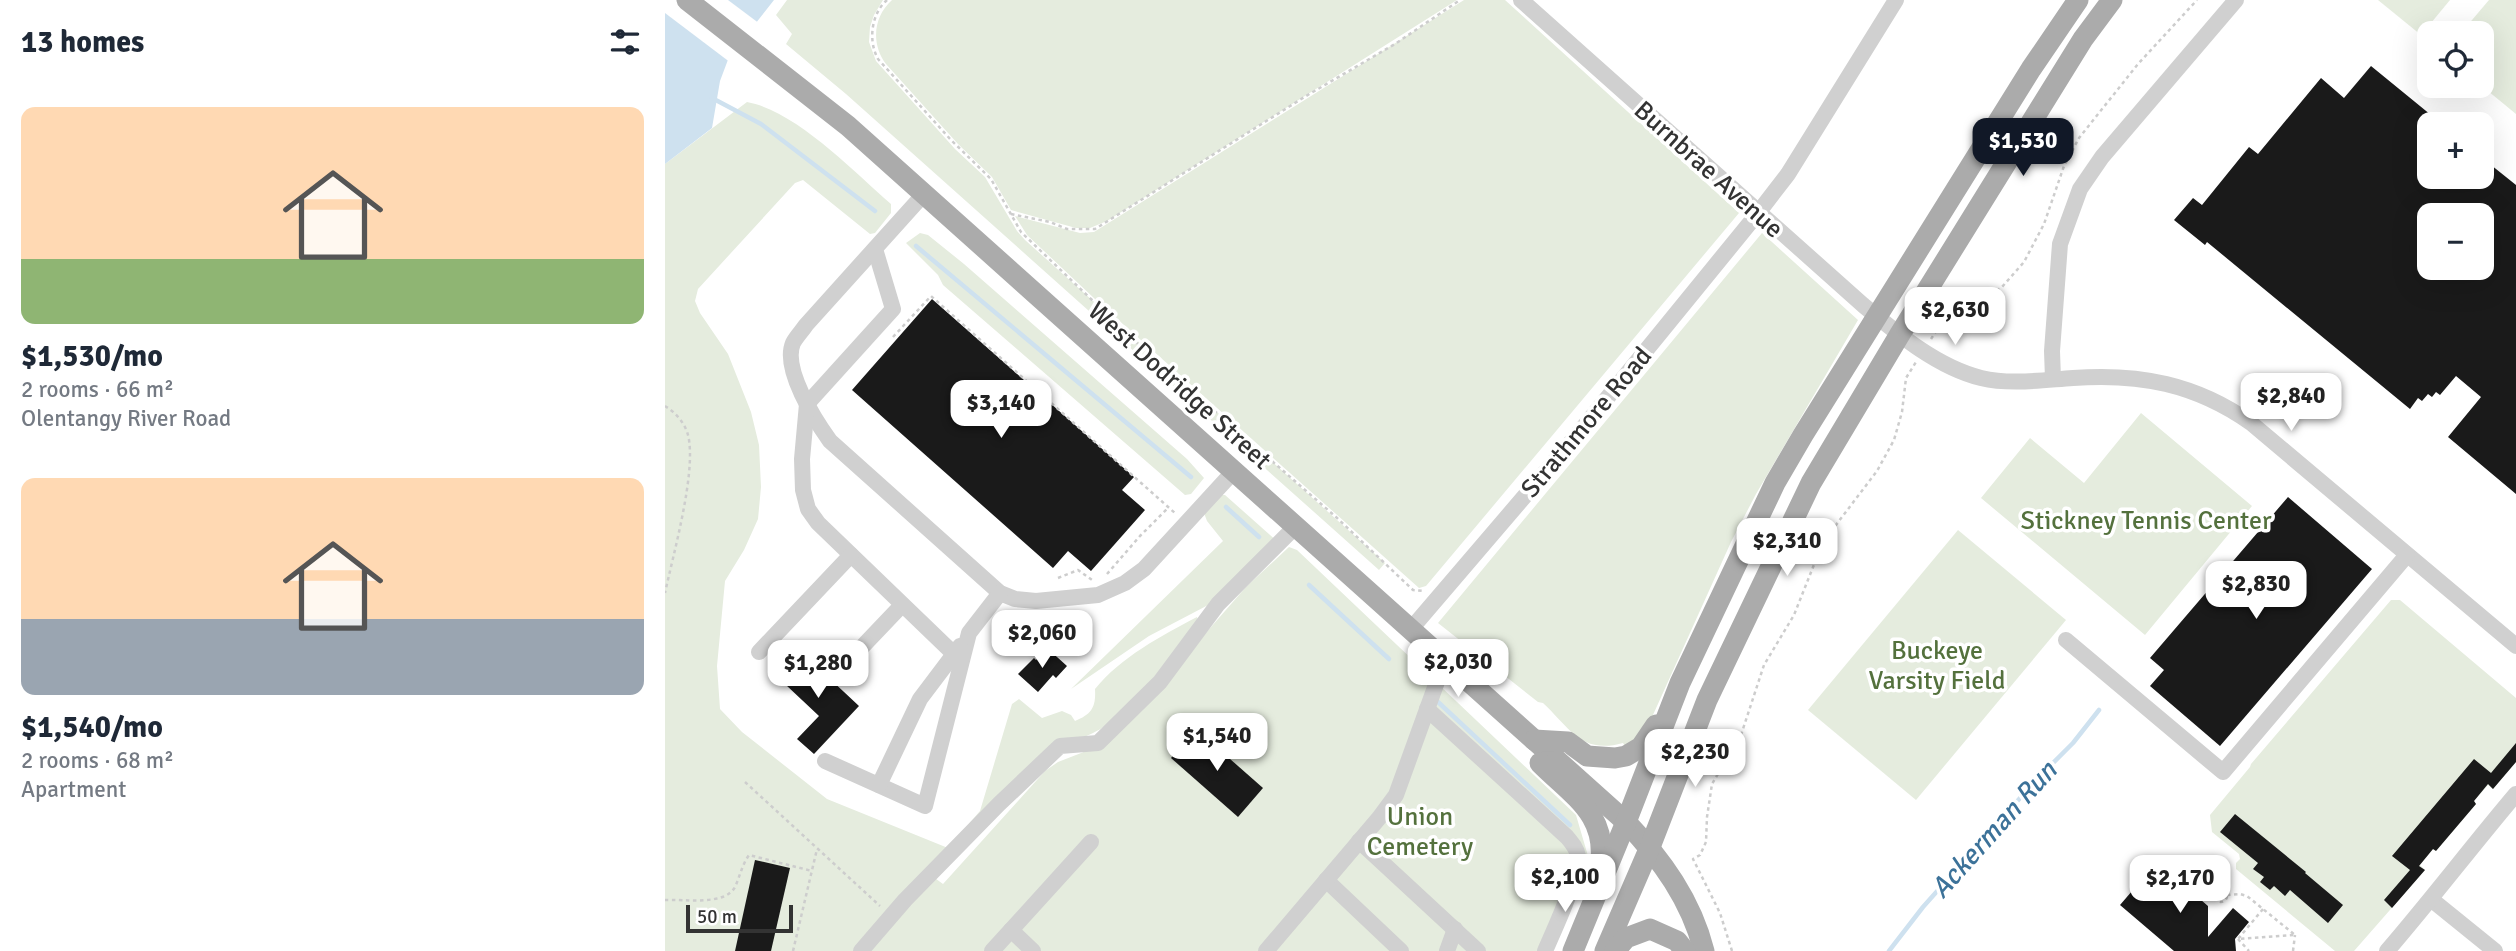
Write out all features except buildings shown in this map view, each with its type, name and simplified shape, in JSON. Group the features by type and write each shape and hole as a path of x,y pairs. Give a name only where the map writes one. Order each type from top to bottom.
{"main road":[{"name":"West Dodridge Street","path":"687,0 848,126 1626,822 1650,847 1680,889 1703,951"},
{"path":"1534,740 1568,742 1587,756 1604,759 1626,755 1640,747 1647,739 1679,683 1775,483 2024,80 2078,0"},
{"path":"1605,951 1650,847 1707,700 1811,483 2083,39 2112,0"},
{"path":"1573,951 1679,683"},
{"path":"1494,704 1516,738 1594,817 1603,850 1596,894"},
{"path":"1615,951 1626,938 1650,929 1677,940 1685,951"}],"street":[{"name":"Burnbrae Avenue","path":"1521,0 1877,317 1923,350 1963,372 2002,382 2083,377 2151,380 2213,399 2251,423 2516,646"},
{"name":"Strathmore Road","path":"1411,629 1568,446 1758,213 1788,174 1896,0"},
{"path":"2053,379 2052,351 2060,244 2080,189 2102,156 2234,0"},
{"path":"924,194 806,325 792,345 790,358 811,415 830,441 1000,593 1015,600 1036,601 1098,595 1125,583 1144,569 1234,471"},
{"path":"875,249 893,309 807,404 802,459 803,490 808,509 818,523 954,654"},
{"path":"861,951 891,915 999,804 1061,746 1098,743 1160,682 1218,604 1296,526"},
{"path":"759,652 851,555"},
{"path":"2066,640 2223,772 2407,555"},
{"path":"879,785 920,699 1000,593"},
{"path":"842,668 902,605"},
{"path":"825,761 925,806 969,634"},
{"path":"1266,951 1396,795 1438,679 1451,664"},
{"path":"1427,709 1567,837 1578,854 1576,872 1545,951"},
{"path":"2387,951 2432,900 2516,794"},
{"path":"1359,841 1478,951"},
{"path":"992,951 1091,842"},
{"path":"1326,880 1401,951"},
{"path":"2432,900 2495,951"},
{"path":"1447,951 1455,929"},
{"path":"1011,930 1033,951"}],"path":[{"path":"887,0 881,5 873,29 873,50 878,60 951,140 991,179 1020,232 1138,344 1336,517 1393,568 1413,590 1424,592"},
{"path":"1009,213 1050,222 1067,229 1095,229 1306,96 1395,44 1460,0"},
{"path":"1732,951 1720,913 1693,859 1700,855 1706,842 1713,783 1741,735 1764,664 1794,615 1823,542 1877,471 1894,440 1902,412 1906,378 1944,319 2003,287 2024,262 2044,224 2064,166 2079,138 2138,64 2197,0"},
{"path":"893,337 931,296 1175,513 1183,526"},
{"path":"665,406 675,412 688,435 690,473 665,593"},
{"path":"1058,578 1078,570 1091,580 1100,580 1168,508"},
{"path":"1229,758 1258,727"},
{"path":"745,782 891,915"},
{"path":"793,951 817,849"},
{"path":"665,900 712,900 726,897 734,889 749,855 812,871"},
{"path":"2227,895 2247,896 2295,935"},
{"path":"2238,939 2263,909"},
{"path":"2238,939 2295,935"},
{"path":"2293,951 2295,935"},
{"path":"2238,939 2249,951"}],"green space":[{"path":"787,0 883,0 870,27 869,42 876,61 955,149 985,177 1017,231 1385,563 1379,570 846,94 786,44 792,34 776,15"},
{"path":"892,0 1457,0 1107,221 1090,228 1076,228 1011,210 992,177 958,144 886,64 878,48 876,31 881,14"},
{"path":"1464,0 1505,0 1739,213 1426,586 1419,588 1096,300 1027,235 1015,216 1080,233 1094,232"},
{"path":"2378,0 2450,0 2433,21 2417,21 2417,32"},
{"path":"2489,0 2516,0 2516,114 2494,96 2494,21 2471,21"},
{"name":"Union Cemetery","path":"747,102 785,117 823,144 891,204 891,213 875,233 870,234 803,180 795,183 698,289 695,301 728,354 751,412 759,445 761,487 758,519 744,550 725,581 717,666 720,709 742,732 827,799 948,848 980,811 1012,704 1019,699 1042,718 1062,711 1071,715 1075,721 1092,709 1095,689 1105,677 1129,657 1197,617 1198,620 1164,666 1136,699 1107,725 1071,740 932,876 943,884 1045,771 1058,762 1094,748 1204,635 1246,587 1289,547 1297,550 1576,815 1588,856 1550,951 665,951 665,164"},
{"path":"920,233 928,235 964,264 1187,459 1204,478 1191,494 1185,495 943,285 938,275 906,243"},
{"path":"1762,233 1858,320 1756,494 1731,542 1648,726 1626,748 1623,743 1609,746 1586,742 1543,703 1538,702 1438,623"},
{"name":"Stickney Tennis Center","path":"2141,413 2252,506 2145,635 1981,498 2030,438 2084,483"},
{"path":"1219,495 1225,495 1278,542 1212,603 1149,636 1071,689 1223,541 1204,513"},
{"name":"Buckeye Varsity Field","path":"1958,530 2066,620 1916,800 1808,710"},
{"path":"2391,600 2400,600 2516,698 2516,762 2493,789 2488,785 2474,801 2476,804 2436,851 2433,849 2420,865 2425,870 2354,951 2335,951 2236,869 2239,854 2212,832 2210,815"}],"water":[{"path":"667,0 774,0 729,57 720,81 712,128 665,164 665,3"}],"pier":[{"path":"665,0 728,0 760,24 731,63 665,13"}],"waterway":[{"name":"Ackerman Run","path":"712,98 761,124 875,211"},
{"name":"Ackerman Run","path":"916,246 1191,477"},
{"name":"Ackerman Run","path":"1226,507 1259,537"},
{"name":"Ackerman Run","path":"1309,585 1389,659"},
{"name":"Ackerman Run","path":"1438,702 1570,825"},
{"name":"Ackerman Run","path":"1889,951 1923,907 2037,779 2073,743 2099,710"}]}
